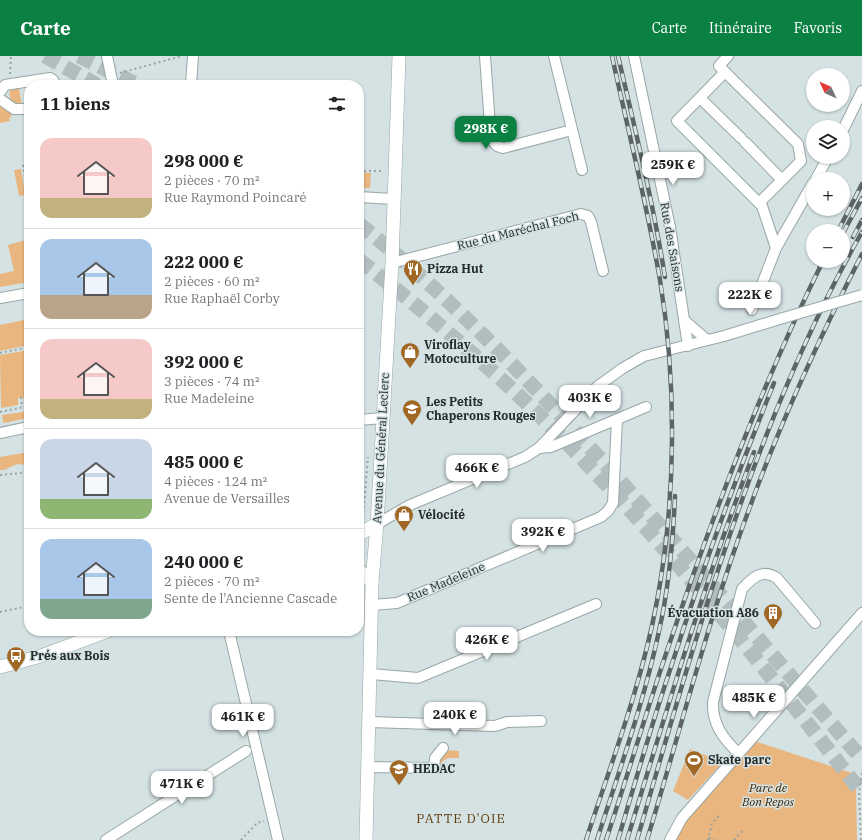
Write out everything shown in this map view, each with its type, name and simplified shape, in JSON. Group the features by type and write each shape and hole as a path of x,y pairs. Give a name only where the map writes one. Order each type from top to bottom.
{"main road":[{"name":"Avenue du Général Leclerc","path":"366,840 370,722 372,582 377,524 392,263 399,56"},
{"path":"364,531 377,524"},
{"path":"364,575 372,582"},
{"path":"0,666 41,656 95,636"}],"street":[{"path":"107,56 112,80"},
{"path":"192,80 193,56"},
{"path":"485,56 491,139 497,146 503,148 572,130"},
{"path":"554,56 582,170"},
{"name":"Rue des Saisons","path":"634,56 670,227 688,346"},
{"path":"728,56 718,66 798,144 801,161 759,203"},
{"path":"725,72 678,121 762,206 776,248"},
{"path":"40,80 50,78 53,80"},
{"path":"2,88 24,83"},
{"path":"848,120 862,91"},
{"path":"700,98 782,180"},
{"path":"0,99 14,110 24,110"},
{"path":"752,310 776,248 806,196"},
{"path":"364,197 393,199"},
{"name":"Rue du Maréchal Foch","path":"392,263 581,214 588,216 591,222 603,271"},
{"path":"0,298 24,294"},
{"path":"377,524 410,505 525,457 539,448 598,386 623,368 650,354 688,346 724,336 862,295"},
{"path":"684,320 707,340"},
{"path":"539,448 551,447 646,407"},
{"path":"364,420 383,418"},
{"name":"Rue Madeleine","path":"372,605 397,602 601,517 608,511 613,503 618,419"},
{"path":"0,433 24,429"},
{"path":"738,753 726,742 715,724 713,702 742,589 752,578 764,573 770,574 777,578 815,623"},
{"path":"371,674 418,678 596,604"},
{"path":"670,840 682,818 862,613"},
{"path":"230,636 278,840"},
{"path":"370,722 495,726 507,722 541,721"},
{"path":"368,767 434,768 435,758 443,748"},
{"path":"106,840 246,751"}],"path":[{"path":"2,88 9,81 11,56"},
{"path":"112,80 182,56"},
{"path":"23,165 24,170"},
{"path":"364,171 394,171"},
{"path":"0,353 24,348"},
{"path":"0,412 22,407 21,398"},
{"path":"0,475 24,472"},
{"path":"0,612 24,607"},
{"path":"861,840 859,793 862,773"},
{"path":"715,840 708,839 712,823 720,815"},
{"path":"241,840 257,823 273,819"},
{"path":"734,840 743,830"}],"green space":[{"path":"10,89 19,89 22,105 16,103 10,98"},
{"path":"0,105 12,115 9,119 10,121 0,123"},
{"path":"21,169 24,195 19,196 14,170"},
{"path":"364,172 371,173 370,188 364,188"},
{"path":"24,241 24,283 0,287 0,274 14,271 8,245"},
{"path":"24,320 24,346 0,351 0,325"},
{"path":"24,351 24,400 23,397 18,398 18,405 1,408 0,355"},
{"path":"24,412 24,419 3,423 2,415"},
{"path":"24,453 24,465 17,464 4,470 0,470 0,457"},
{"name":"Parc de Bon Repos","path":"754,741 858,775 856,791 857,840 675,840 679,829"},
{"name":"Skate parc","path":"690,749 723,762 688,800 673,791"},
{"path":"447,750 459,751 459,758 448,758 443,761 442,767 436,767 437,759"}],"tunnel":[{"path":"45,56 88,80"},
{"path":"79,56 128,80"},
{"path":"364,228 459,311 552,406 675,543 862,759"},
{"path":"364,264 457,340 514,391 562,438 696,585 780,688 862,793"}],"railway":[{"path":"586,840 626,722 651,632 663,562 671,482 672,400 666,319 649,224 612,56"},
{"path":"618,56 649,193 665,277"},
{"path":"842,224 862,184"},
{"path":"848,224 862,198"},
{"path":"853,237 862,220"},
{"path":"637,840 706,606 760,452 790,377 824,304 862,232"},
{"path":"647,840 709,629 751,504 803,377 862,254"},
{"path":"606,840 661,669 721,498 779,354 820,268"},
{"path":"618,840 656,712 694,597 746,454 774,383"},
{"path":"627,840 703,597 754,452"},
{"path":"597,840 639,710 653,658 670,564 675,496"}],"place":[{"name":"Pizza Hut","path":"413,286"},
{"name":"Viroflay Motoculture","path":"410,369"},
{"name":"Les Petits Chaperons Rouges","path":"412,426"},
{"name":"Vélocité","path":"404,532"},
{"name":"Évacuation A86","path":"773,630"},
{"name":"Prés aux Bois","path":"16,673"},
{"name":"Skate parc","path":"694,777"},
{"name":"HEDAC","path":"399,786"}],"district":[{"name":"PATTE D'OIE","path":"461,818"}]}
